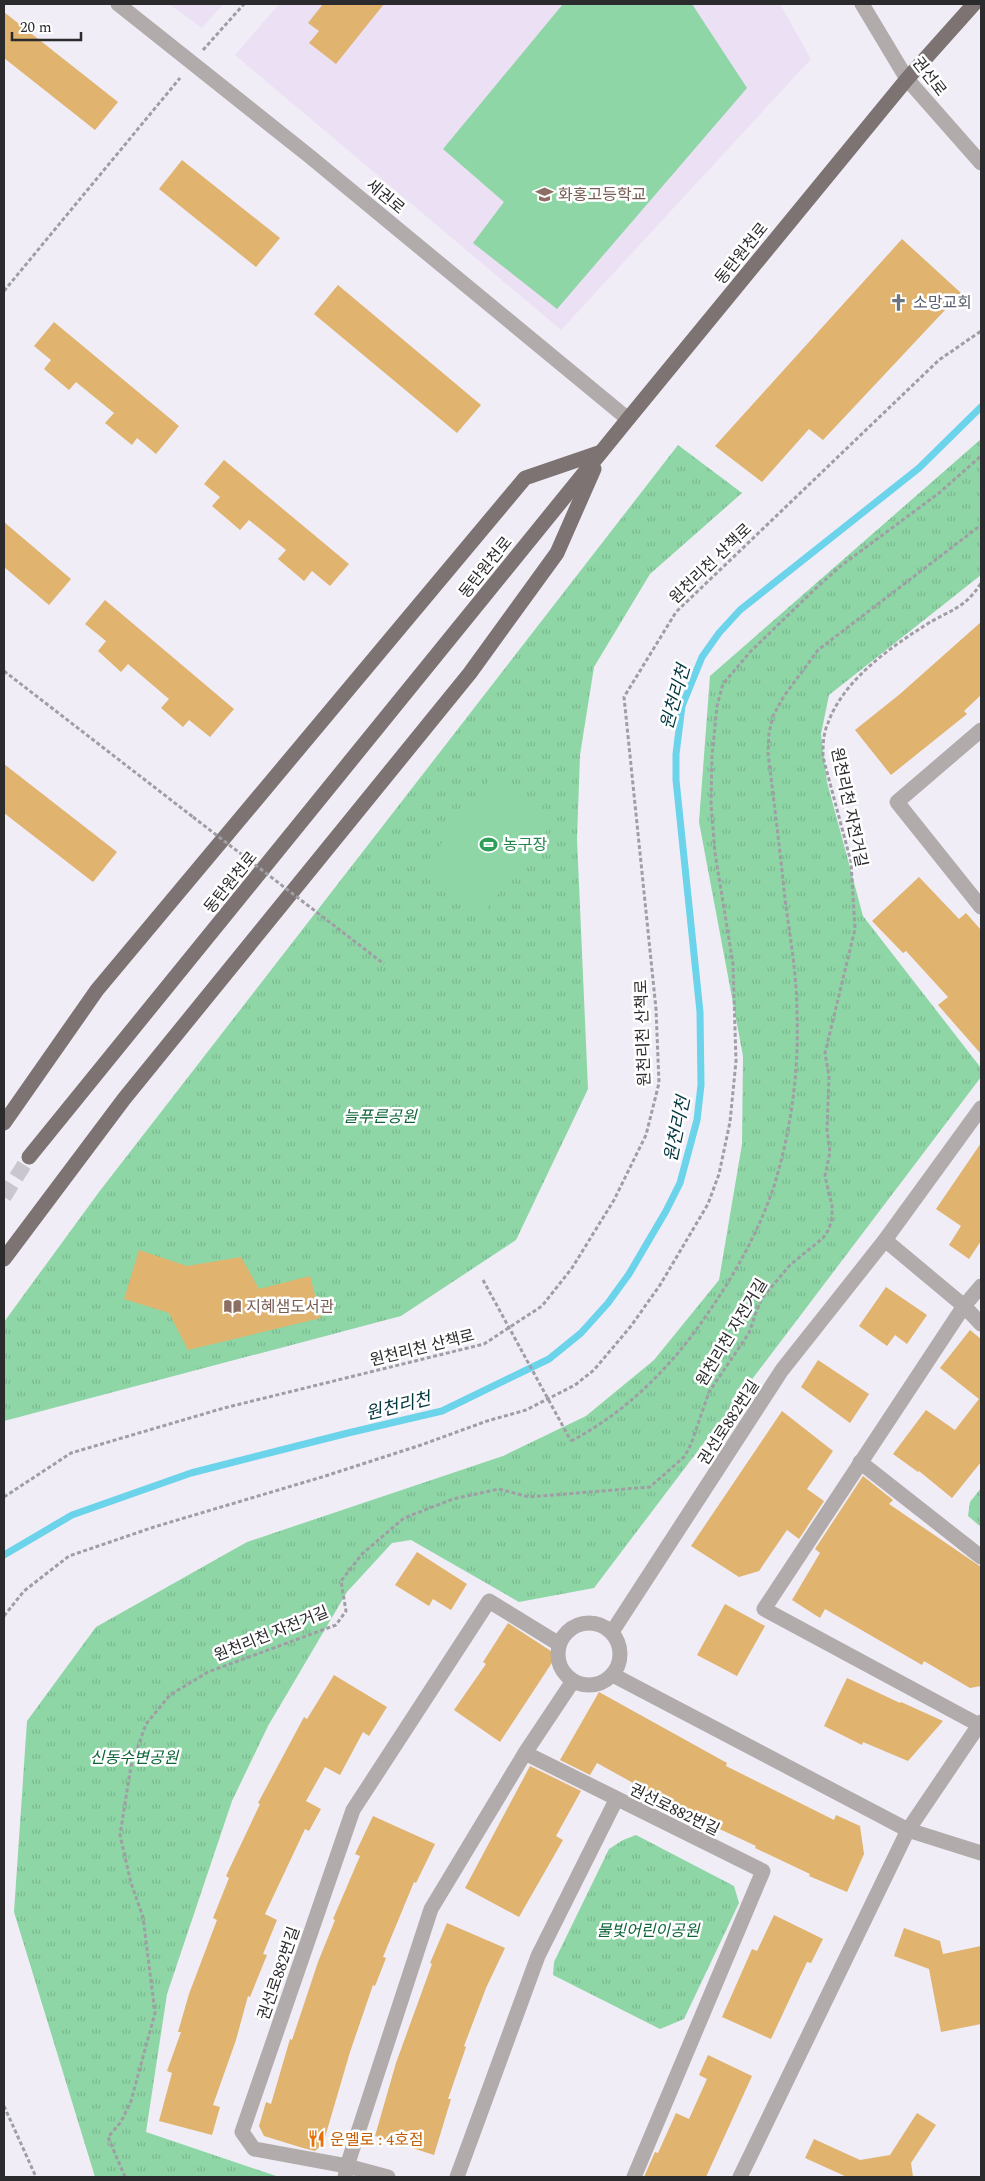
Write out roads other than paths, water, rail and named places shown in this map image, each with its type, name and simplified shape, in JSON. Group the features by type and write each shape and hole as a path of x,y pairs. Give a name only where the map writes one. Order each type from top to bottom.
{"main road":[{"name":"동탄원천로","path":"29,1157 628,419 907,79 974,4"},
{"path":"4,1123 97,990 525,478 601,452"},
{"path":"5,1254 124,1099 470,673 557,553 601,452"}],"street":[{"name":"세권로","path":"118,4 308,155 628,419"},
{"name":"권선로","path":"862,4 907,79 981,163"},
{"path":"981,730 898,802 981,906"},
{"name":"권선로882번길","path":"612,1632 782,1370 886,1240 981,1108"},
{"path":"886,1240 964,1306 981,1324"},
{"path":"740,2177 908,1830 980,1725 764,1609 964,1306 981,1286"},
{"path":"860,1462 981,1557"},
{"name":"권선로882번길","path":"388,2177 346,2172 254,2150 242,2132 353,1810 489,1601 559,1644"},
{"path":"593,1623 603,1626 612,1632 618,1640 621,1658 613,1675 604,1682 594,1685 583,1685 573,1681 565,1674 560,1665 558,1655 559,1644 564,1635 572,1628 582,1624 593,1623"},
{"path":"613,1675 908,1830 981,1853"},
{"path":"346,2172 431,1909 525,1753 573,1681"},
{"path":"525,1753 616,1800"},
{"name":"권선로882번길","path":"457,2177 538,1956 616,1800 763,1872 634,2177"}],"waterway":[{"name":"원천리천","path":"4,1555 72,1515 191,1473 442,1411 549,1359 581,1333 608,1303 629,1274 680,1183 697,1120 701,1085 700,1012 676,780 676,754 682,706 702,657 719,633 740,610 919,468 981,407"}],"tunnel":[{"path":"4,1197 29,1157"}],"place":[{"name":"화홍고등학교","path":"544,194"},
{"name":"소망교회","path":"899,302"},
{"name":"농구장","path":"489,844"},
{"name":"지혜샘도서관","path":"232,1306"},
{"name":"운멜로 : 4호점","path":"316,2139"}],"park label":[{"name":"늘푸른공원","path":"380,1116"},
{"name":"신동수변공원","path":"134,1757"},
{"name":"물빛어린이공원","path":"648,1930"}]}
